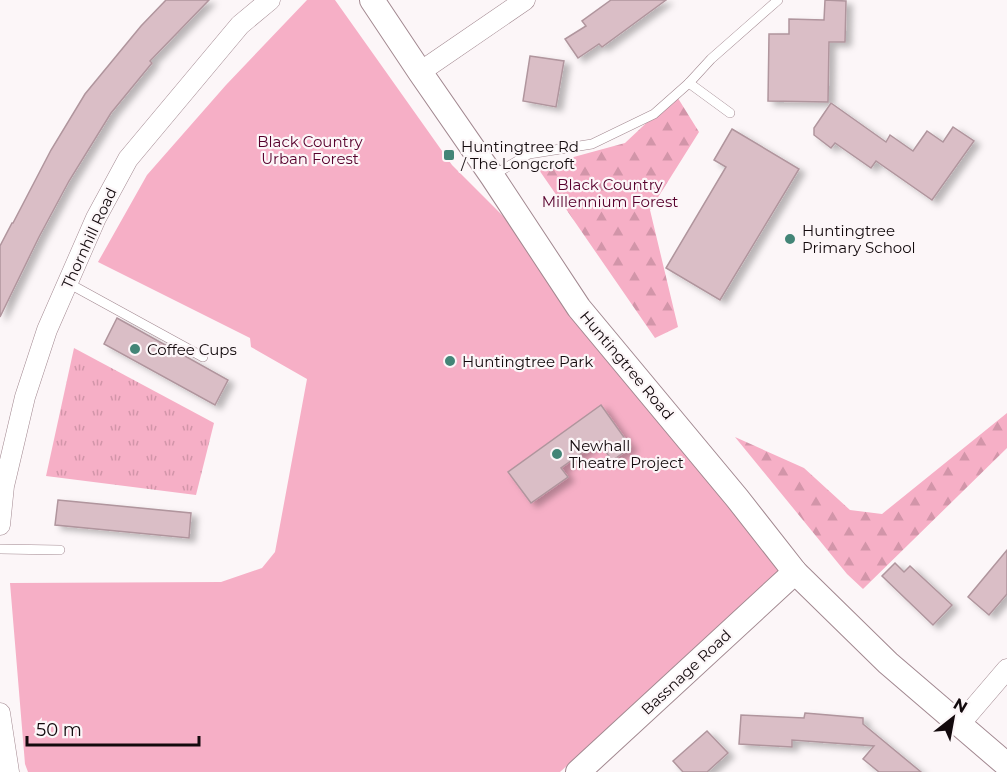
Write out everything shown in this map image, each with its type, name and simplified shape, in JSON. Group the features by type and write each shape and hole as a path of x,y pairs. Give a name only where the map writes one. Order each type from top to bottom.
{"street":[{"name":"Thornhill Road","path":"0,525 4,486 25,398 47,330 96,218 128,159 240,25 270,0"},
{"name":"Huntingtree Road","path":"372,0 579,308 730,489 795,572 888,663 1007,765"},
{"path":"420,72 525,0"},
{"name":"Bassnage Road","path":"578,772 795,572"},
{"path":"960,724 1007,669"},
{"path":"0,713 9,772"}],"lane":[{"path":"492,176 529,154 592,144 654,114 777,0"},
{"path":"689,83 730,113"},
{"path":"68,283 203,357"},
{"path":"0,549 60,550"}],"green space":[{"name":"Black Country Urban Forest","path":"307,0 335,0 452,165 508,221 784,568 560,772 28,772 25,764 10,583 221,582 262,568 275,552 307,379 251,347 250,338 98,262 147,175 226,85"},
{"name":"Black Country Millennium Forest","path":"676,95 699,132 650,210 678,327 655,338 537,167 625,143"},
{"path":"74,348 214,423 196,495 46,476"},
{"path":"1007,413 1007,448 863,589 847,574 735,437 804,468 850,510 882,514"}],"building":[{"path":"166,0 209,0 150,61 152,63 111,113 69,181 0,317 0,246 12,223 51,150 85,94 141,26"},
{"path":"611,0 666,0 602,47 599,44 578,58 565,39 586,26 582,21"},
{"path":"825,0 846,1 845,42 829,42 828,102 768,101 769,34 789,34 789,19 824,20"},
{"path":"530,56 564,61 556,107 523,101"},
{"path":"831,103 886,142 890,135 913,151 927,131 943,142 953,127 974,141 932,200 876,161 871,168 835,143 831,148 814,135 814,128"},
{"path":"732,129 799,169 720,300 666,268 726,167 714,160"},
{"path":"117,318 228,380 215,405 104,344"},
{"name":"Newhall Theatre Project","path":"601,405 631,447 612,461 599,441 561,468 568,477 531,503 508,472"},
{"path":"58,500 191,513 189,538 55,525"},
{"path":"1007,550 1007,594 989,615 968,597"},
{"path":"895,563 904,572 910,566 952,605 933,625 882,576"},
{"path":"805,713 863,718 863,724 921,772 879,772 863,759 874,746 792,740 792,747 739,744 741,715 804,718"},
{"path":"707,731 728,753 707,772 683,772 673,761"}],"place":[{"name":"Huntingtree Rd / The Longcroft","path":"449,155"},
{"name":"Huntingtree Primary School","path":"790,239"},
{"name":"Coffee Cups","path":"135,349"},
{"name":"Huntingtree Park","path":"450,361"},
{"name":"Newhall Theatre Project","path":"557,454"}]}
